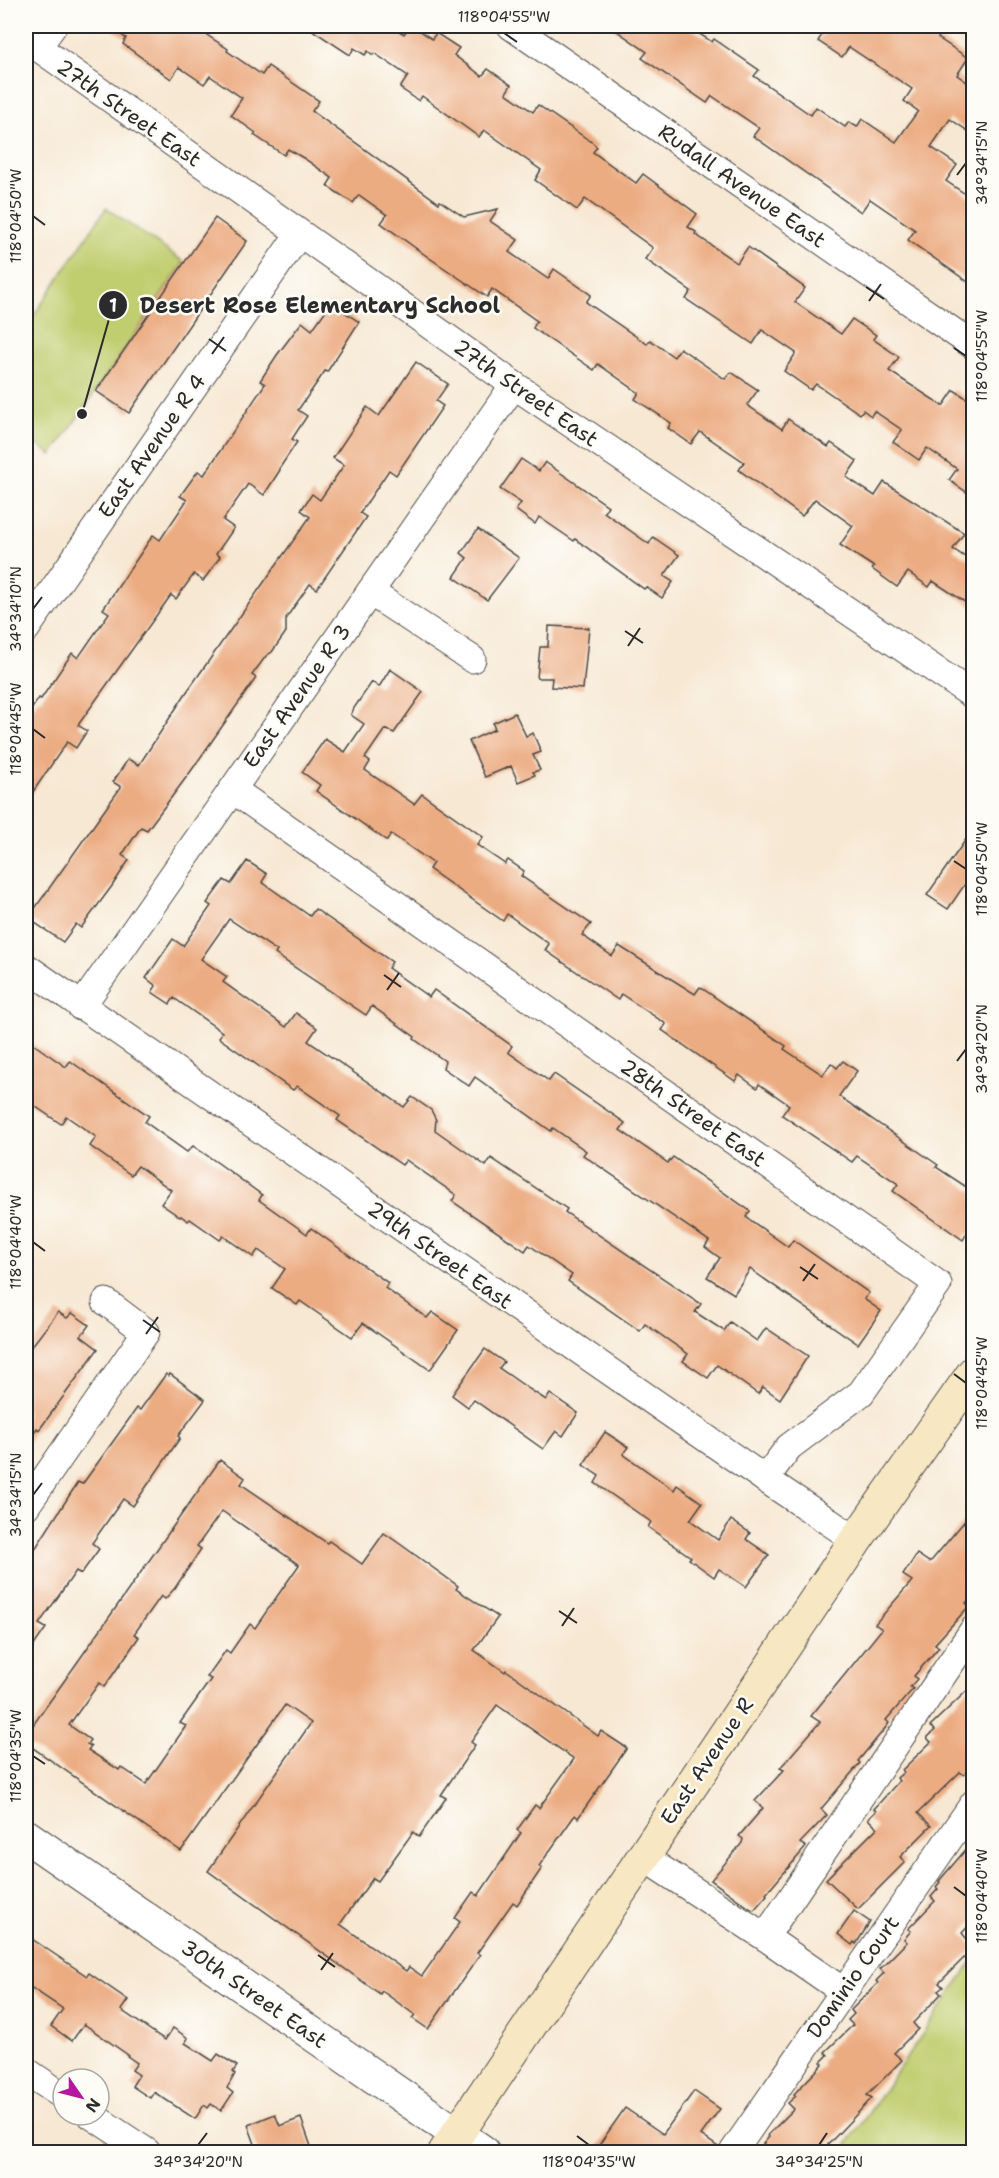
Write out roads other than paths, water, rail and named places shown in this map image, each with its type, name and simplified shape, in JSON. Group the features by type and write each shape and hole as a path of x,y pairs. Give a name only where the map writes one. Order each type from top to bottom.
{"main road":[{"name":"East Avenue R","path":"451,2144 856,1540 974,1372"}],"street":[{"path":"31,44 53,26"},
{"name":"Rudall Avenue East","path":"511,26 974,346"},
{"name":"27th Street East","path":"31,44 513,385 974,696"},
{"name":"East Avenue R 4","path":"26,629 299,234"},
{"name":"East Avenue R 3","path":"81,1007 513,385"},
{"path":"370,592 472,659"},
{"name":"28th Street East","path":"233,789 938,1284 861,1393 789,1447 765,1479"},
{"name":"29th Street East","path":"26,967 856,1540"},
{"path":"26,1506 146,1332 106,1302"},
{"path":"765,1938 974,1629"},
{"name":"Dominio Court","path":"733,2152 974,1803"},
{"name":"30th Street East","path":"26,1836 451,2144 483,2152"},
{"path":"643,1857 843,1991"},
{"path":"26,2071 51,2088"},
{"path":"109,2127 147,2152"}],"place":[{"name":"Desert Rose Elementary School","path":"82,414"}]}
